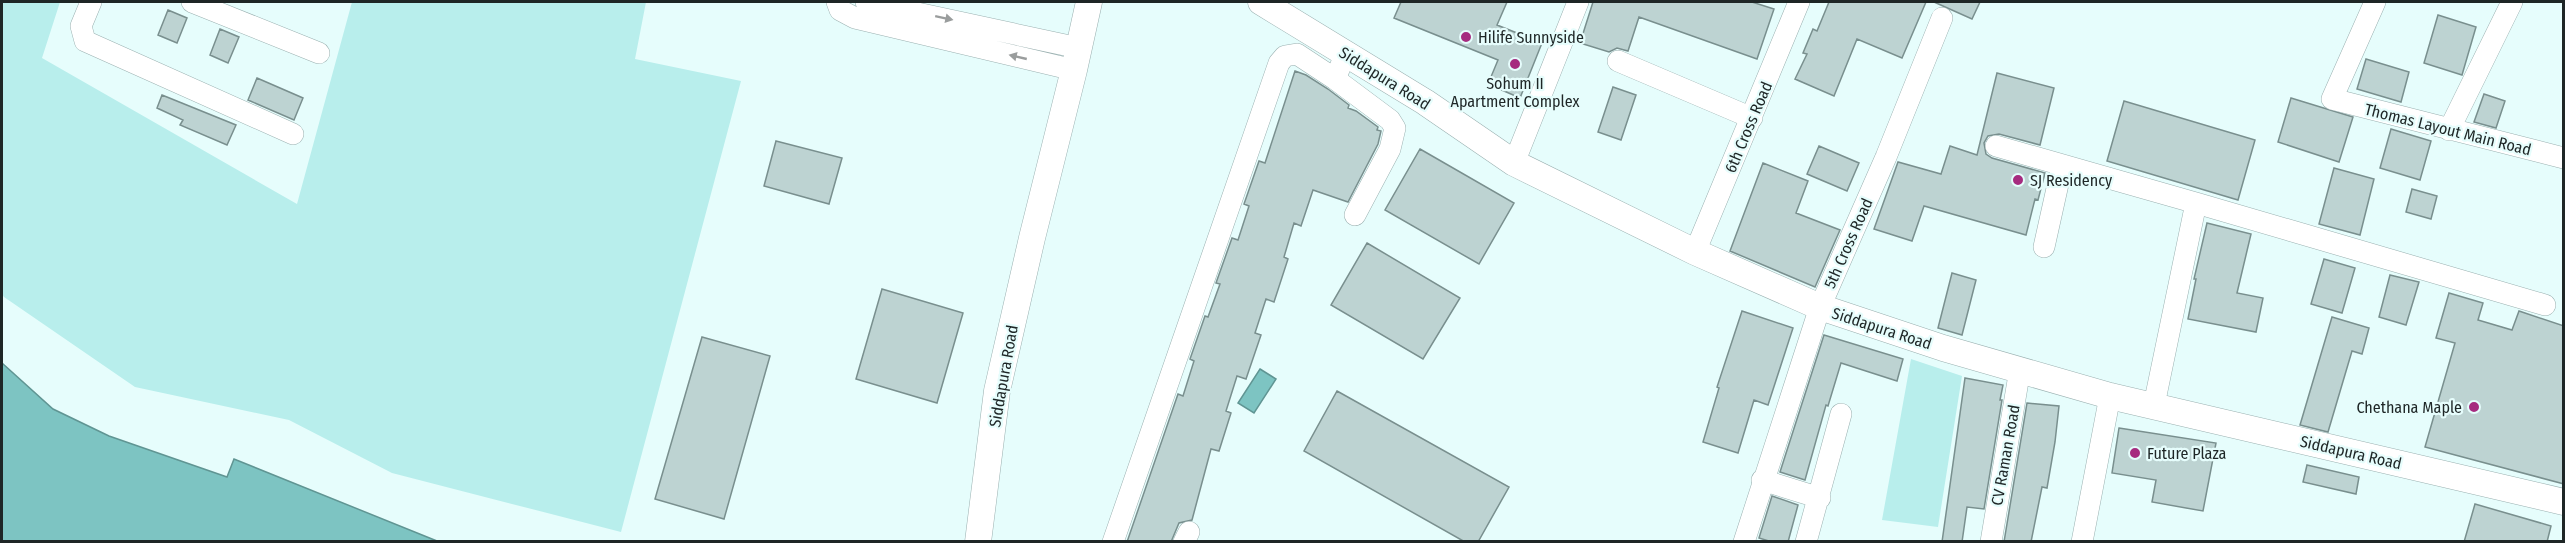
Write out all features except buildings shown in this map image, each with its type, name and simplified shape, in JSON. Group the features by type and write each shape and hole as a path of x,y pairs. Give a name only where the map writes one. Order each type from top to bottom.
{"street":[{"path":"91,2 81,27 85,41 293,134"},
{"path":"192,2 320,53"},
{"path":"837,2 840,10 855,18 1077,59"},
{"path":"866,2 1077,59"},
{"name":"Siddapura Road","path":"978,542 998,391 1089,2"},
{"name":"Siddapura Road","path":"1261,2 1425,102 1514,163 1695,252 1820,307 1943,348 2110,396 2564,502"},
{"path":"1514,163 1578,2"},
{"name":"6th Cross Road","path":"1695,252 1799,2"},
{"name":"Thomas Layout Main Road","path":"2375,2 2332,99 2564,158"},
{"path":"2449,130 2512,2"},
{"name":"5th Cross Road","path":"1743,542 1820,307 1886,157 1942,18"},
{"path":"1335,79 1346,53"},
{"path":"1113,542 1279,63 1285,56 1297,54 1390,120 1395,128 1390,149 1355,216"},
{"path":"1618,61 1752,118"},
{"path":"1996,146 2545,305"},
{"path":"2043,247 2062,166"},
{"path":"2154,405 2196,203"},
{"name":"CV Raman Road","path":"1991,542 2020,369"},
{"path":"2082,542 2110,396"},
{"path":"1806,542 1820,498 1841,414"},
{"path":"1762,480 1820,498"}],"shaded area":[{"path":"2,2 60,2 42,58 297,204 352,2 646,2 635,59 741,81 621,532 392,473 289,420 135,387 4,297 2,294"},
{"path":"1911,359 1962,376 1938,527 1882,520"},
{"path":"2,363 53,409 109,436 227,477 234,459 437,541 2,541"},
{"path":"1260,369 1276,379 1254,413 1238,403"}],"place":[{"name":"Hilife Sunnyside","path":"1466,37"},
{"name":"Sohum II Apartment Complex","path":"1515,64"},
{"name":"SJ Residency","path":"2018,180"},
{"name":"Chethana Maple","path":"2474,407"},
{"name":"Future Plaza","path":"2135,453"}]}
